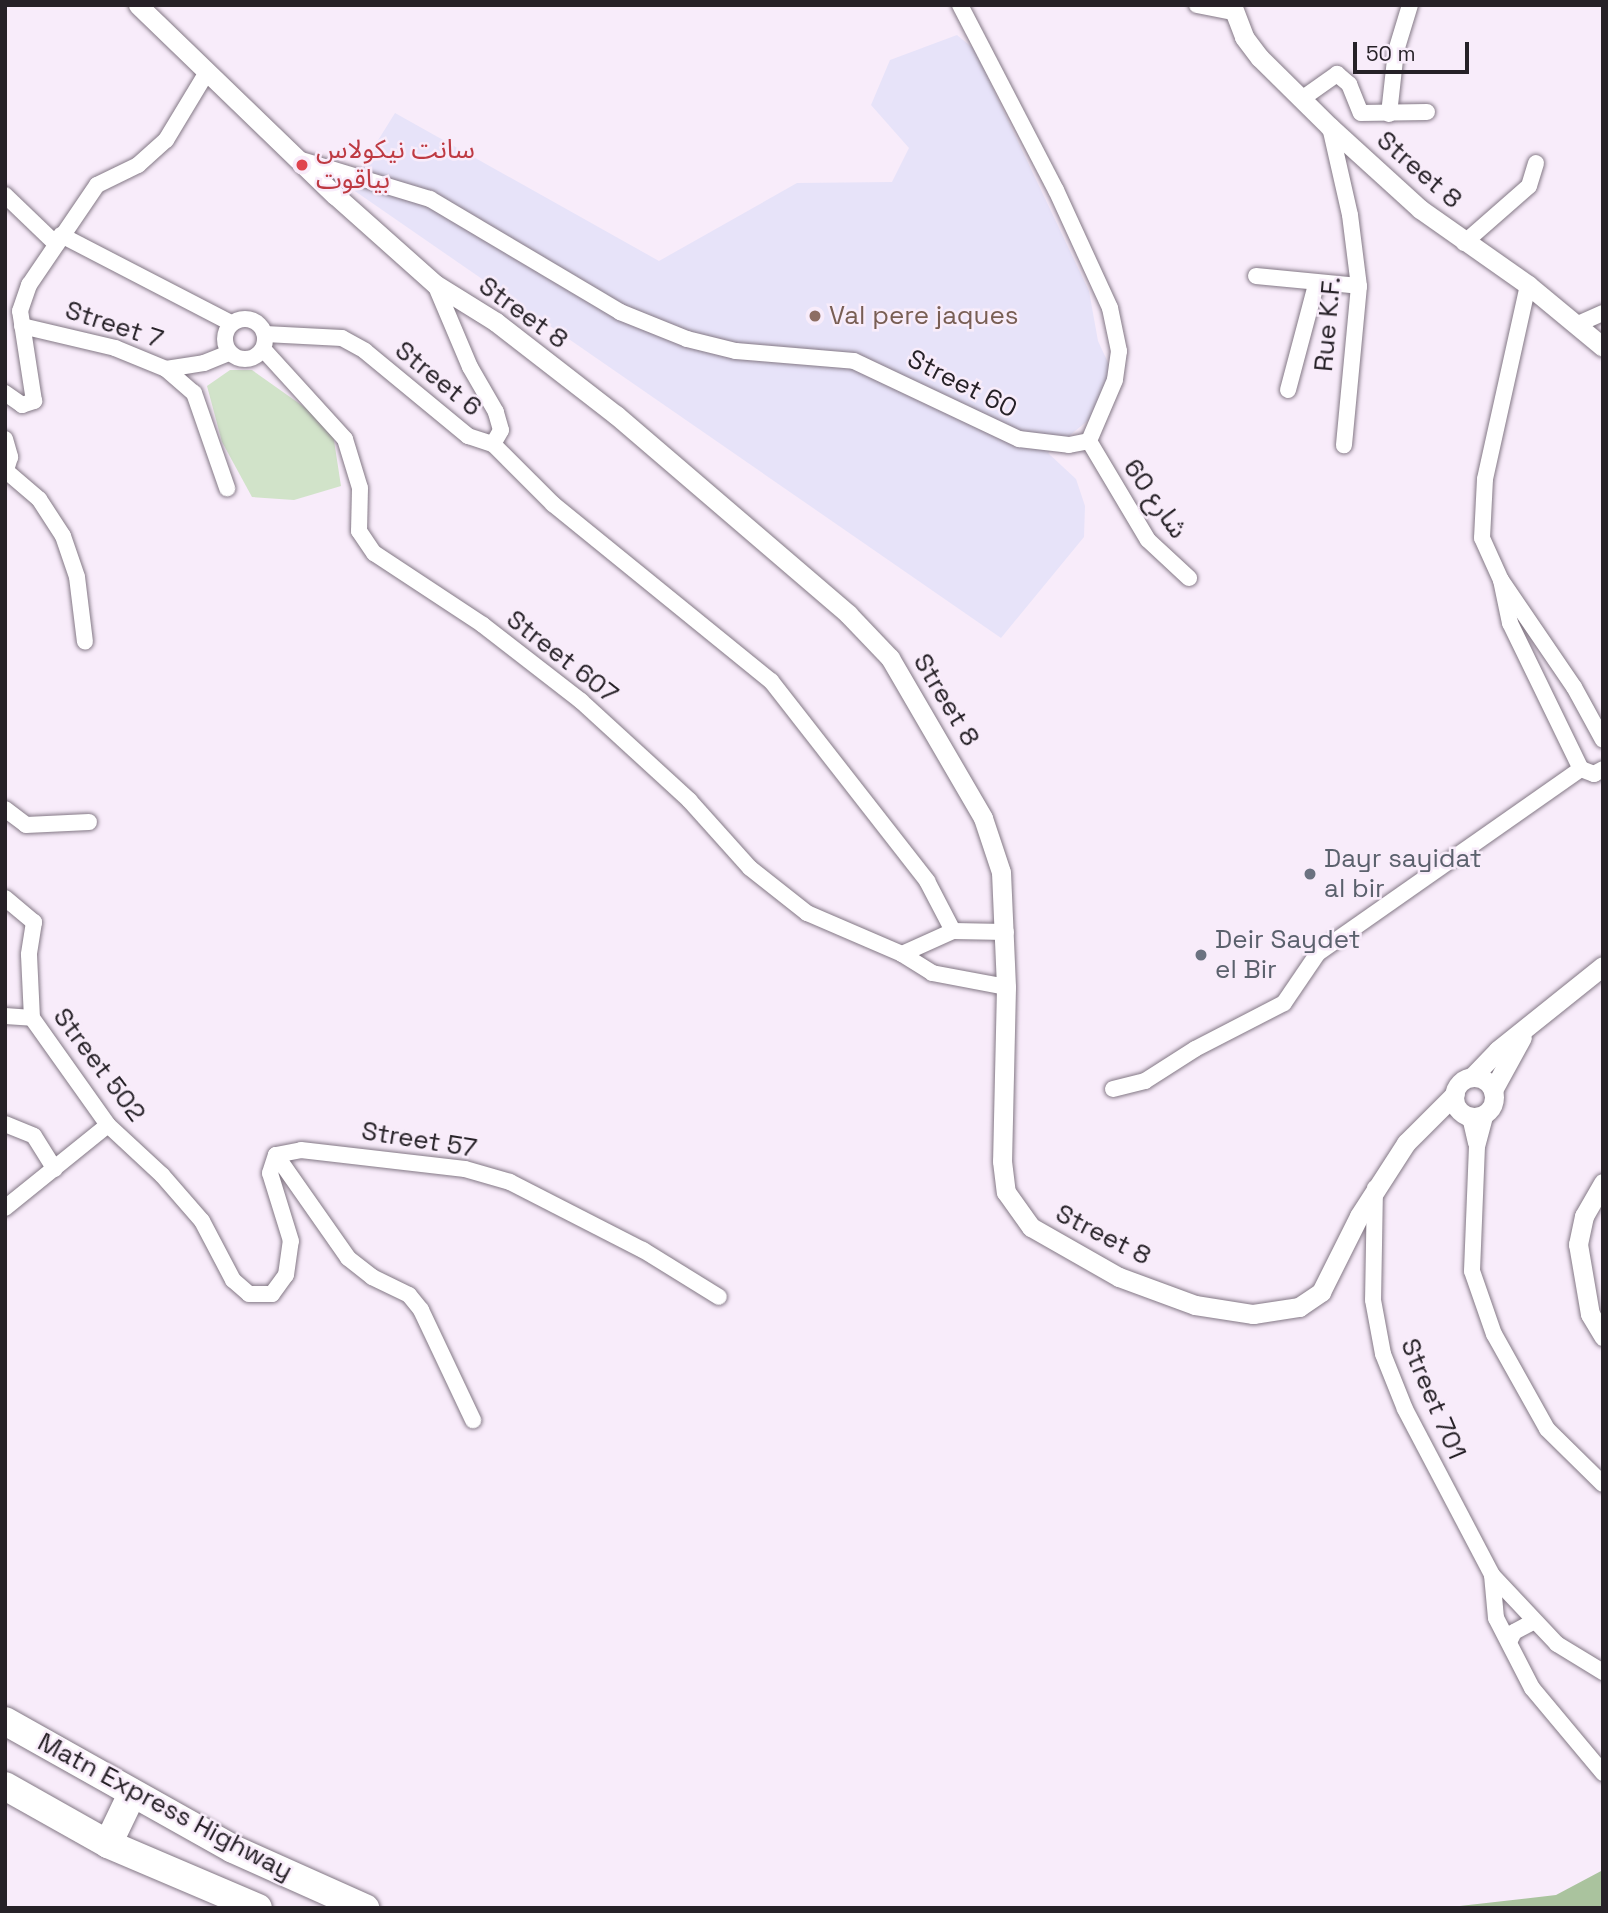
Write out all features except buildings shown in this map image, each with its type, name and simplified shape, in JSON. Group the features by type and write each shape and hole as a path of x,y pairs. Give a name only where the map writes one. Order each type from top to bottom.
{"highway":[{"name":"Matn Express Highway","path":"5,1721 233,1849 365,1908"},
{"name":"Matn Express Highway","path":"5,1786 108,1844 258,1908"},
{"path":"108,1844 132,1794"}],"street":[{"name":"Street 8","path":"138,5 298,159 435,284 496,322 616,415 880,644 924,709 983,818 1001,872 1006,932 1002,1161 1006,1192 1031,1227 1056,1244 1119,1277 1195,1305 1253,1314 1284,1312 1310,1302 1321,1293 1376,1188 1429,1118 1468,1109"},
{"path":"960,5 1056,190 1110,308 1119,351 1115,380 1089,441"},
{"path":"1197,5 1232,9"},
{"path":"1389,114 1396,51 1410,5"},
{"name":"Street 8","path":"1232,9 1260,58 1330,127 1420,209 1464,243 1528,285 1603,347"},
{"path":"5,393 22,405 34,401 20,311 29,285 58,239 97,186 138,165 166,140 207,72"},
{"path":"1303,99 1337,74 1349,84 1361,113 1427,112"},
{"name":"Rue K.F.","path":"1330,127 1350,215 1359,286 1344,445"},
{"name":"Street 60","path":"298,159 430,199 620,312 675,335 736,351 854,360 1019,439 1069,445 1089,441"},
{"path":"1464,243 1529,186 1536,163"},
{"path":"5,195 58,239 231,323 251,319 264,342 251,359 229,352 224,343 231,323"},
{"path":"1256,276 1316,285 1359,286"},
{"name":"Street 6","path":"264,342 341,338 365,351 468,436 493,444 501,430 496,412 470,367 435,284"},
{"path":"1288,390 1316,285"},
{"path":"1528,285 1480,519 1486,555 1574,687 1603,740"},
{"path":"1578,324 1603,313"},
{"name":"Street 7","path":"22,326 115,348 166,369 204,363 229,352"},
{"name":"Street 607","path":"264,342 345,439 360,488 359,531 374,553 483,625 582,701 688,800 771,887 807,913 902,954 950,979 1006,987"},
{"path":"194,393 204,363"},
{"path":"166,369 194,393 227,488"},
{"path":"5,439 10,451 6,470 39,499 63,536 76,577 85,642"},
{"name":"شارع 60","path":"1089,441 1148,540 1189,578"},
{"path":"493,444 553,504 771,681 927,881 953,931"},
{"path":"1501,580 1510,624 1581,769 1594,774 1603,769"},
{"path":"1113,1089 1145,1081 1195,1049 1284,1003 1318,953 1581,769"},
{"path":"5,809 26,825 89,822"},
{"name":"Street 502","path":"5,898 34,922 29,955 32,1018 108,1125 186,1201 202,1221 233,1280 259,1297 272,1294 286,1275 291,1241 270,1173 276,1155"},
{"path":"902,954 953,931 1006,932"},
{"path":"1603,966 1524,1033 1498,1050 1472,1077 1458,1086 1468,1109 1476,1146 1472,1271 1494,1334 1547,1429 1603,1484"},
{"path":"5,1016 32,1018"},
{"path":"1468,1109 1494,1098 1493,1090 1524,1033"},
{"path":"1472,1077 1480,1078 1493,1090"},
{"path":"5,1124 34,1136 55,1168"},
{"path":"5,1208 108,1125"},
{"name":"Street 57","path":"276,1155 292,1150 374,1156 465,1169 510,1182 643,1250 719,1297"},
{"path":"276,1155 348,1258 372,1277 409,1295 421,1310 473,1420"},
{"path":"1603,1183 1584,1216 1578,1244 1590,1314 1603,1336"},
{"name":"Street 701","path":"1376,1188 1373,1300 1383,1354 1405,1409 1492,1575"},
{"path":"1492,1575 1532,1622 1557,1644 1603,1672"},
{"path":"1492,1575 1496,1618 1509,1642 1545,1706 1603,1773"},
{"path":"1509,1642 1514,1632 1532,1622"}],"shaded area":[{"name":"Val pere jaques","path":"957,35 974,49 1089,291 1098,341 1111,369 1096,414 1048,453 1076,479 1085,506 1084,537 1001,638 349,187 395,113 659,261 797,183 892,182 909,148 871,105 890,60"}],"green space":[{"path":"230,370 252,370 307,409 333,434 341,486 294,500 252,497 222,442 207,386"},
{"path":"1603,1870 1603,1908 1442,1908 1556,1895"}],"place":[{"name":"سانت نيكولاس بياقوت","path":"302,165"},
{"name":"Val pere jaques","path":"815,316"},
{"name":"Dayr sayidat al bir","path":"1310,874"},
{"name":"Deir Saydet el Bir","path":"1201,955"}]}
